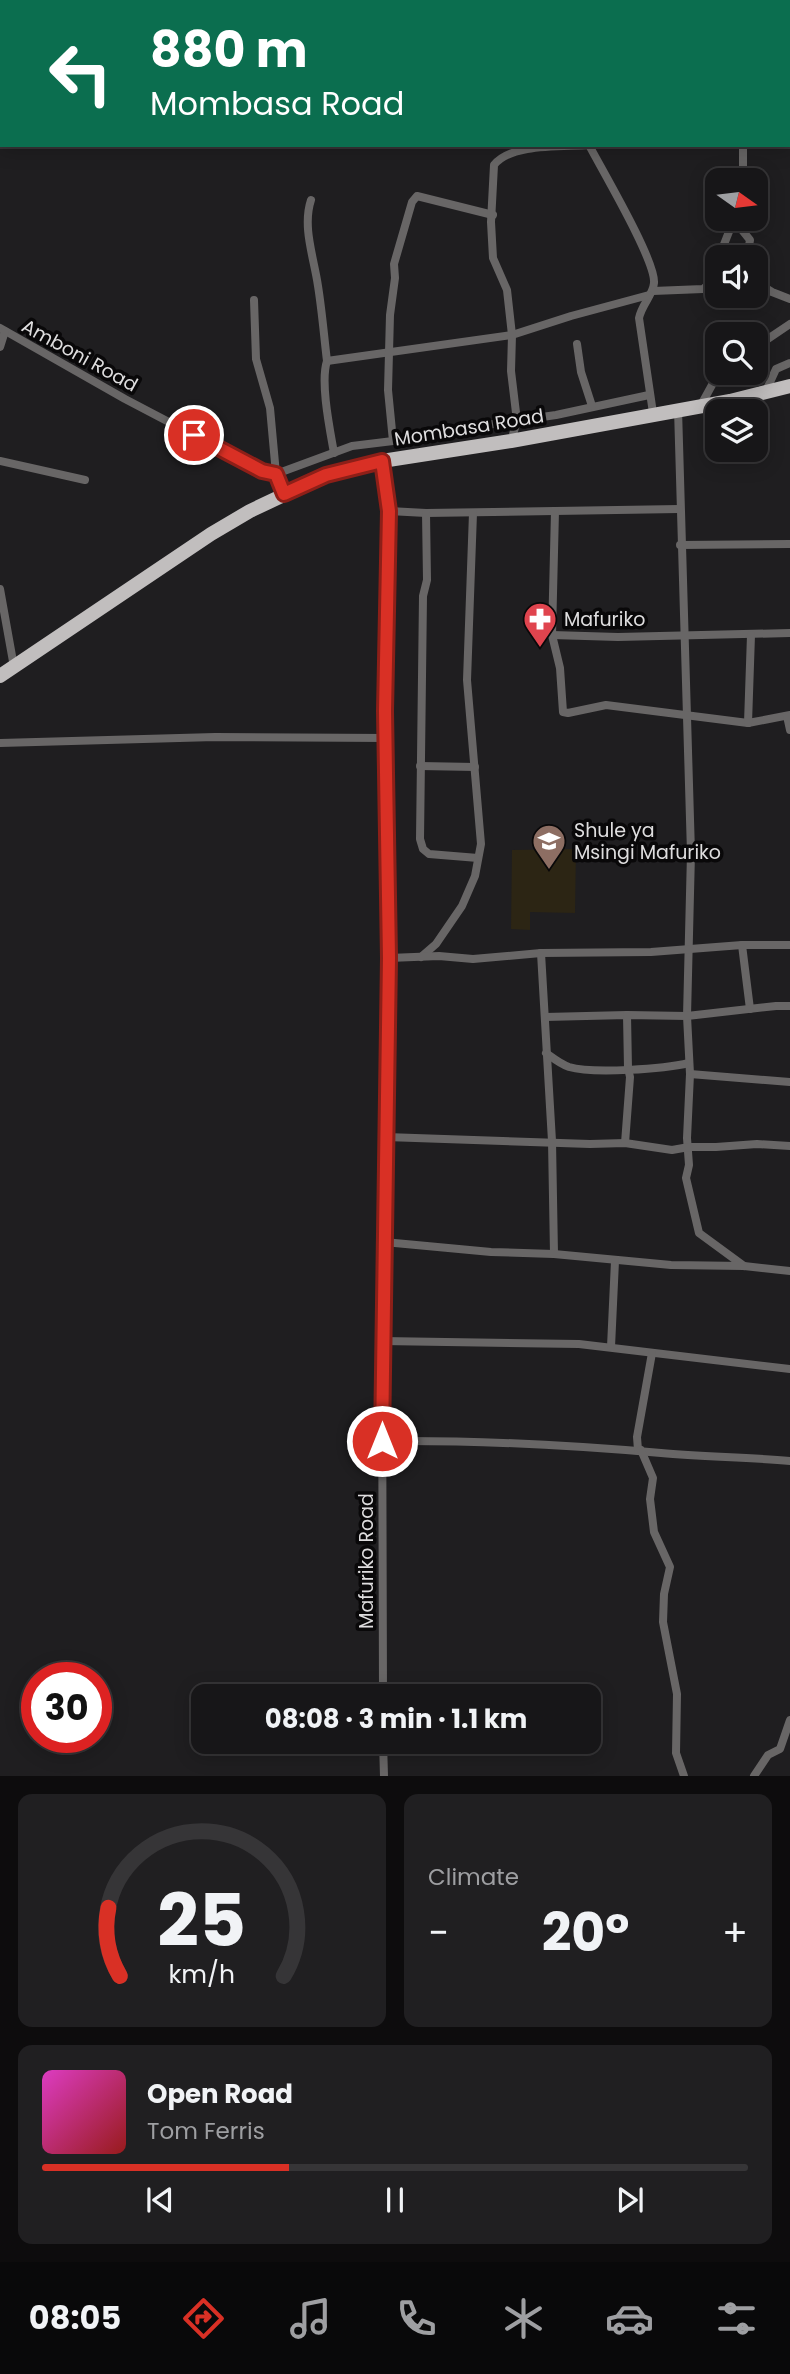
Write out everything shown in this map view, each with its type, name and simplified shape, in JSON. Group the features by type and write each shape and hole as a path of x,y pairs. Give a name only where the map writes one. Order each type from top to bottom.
{"highway":[{"name":"Mombasa Road","path":"0,676 211,534 284,494 326,475 382,461 511,441 700,406 790,386"}],"street":[{"path":"511,441 517,421 511,372 512,335 507,290 493,258 491,222 494,165 499,158 514,151 564,147"},
{"path":"590,147 653,272 651,293 643,303 639,318 653,414"},
{"path":"743,147 743,168"},
{"path":"393,441 388,353 394,264 414,198 422,195 493,215"},
{"path":"311,200 308,210 311,247 327,361 324,368 334,453"},
{"path":"327,361 512,335 651,293 705,287"},
{"path":"768,290 790,299"},
{"path":"254,300 256,359 270,408 276,474 284,494"},
{"path":"768,339 790,324"},
{"path":"0,347 2,330"},
{"name":"Amboni Road","path":"2,330 262,471 276,474"},
{"path":"577,344 581,372 592,406"},
{"path":"765,393 776,369 790,363"},
{"path":"700,406 712,385"},
{"path":"276,474 352,446 556,415 649,395"},
{"path":"678,409 691,853 687,1016 690,1074 687,1138 689,1147 686,1180 699,1233 744,1266"},
{"path":"0,461 85,480"},
{"name":"Mafuriko Road","path":"382,461 389,511 385,711 389,958 382,1341 383,1684"},
{"path":"389,511 473,513 679,509"},
{"path":"555,510 552,635 560,668 563,712 606,705 748,723 788,715 790,730"},
{"path":"426,513 427,580 424,596 420,839 423,849 429,854 460,855 478,859"},
{"path":"421,957 436,944 462,906 475,876 481,844 467,680 473,513"},
{"path":"680,545 790,544"},
{"path":"0,589 14,667"},
{"path":"552,635 618,637 790,633"},
{"path":"748,723 751,635"},
{"path":"0,743 215,737 387,738"},
{"path":"420,766 475,767"},
{"path":"742,945 750,1009"},
{"path":"389,958 473,959 541,953 651,952 742,945 790,945"},
{"path":"541,953 552,1141 554,1254"},
{"path":"545,1017 687,1016 790,1006"},
{"path":"625,1143 631,1077 628,1068 627,1015"},
{"path":"546,1053 572,1068 628,1068 689,1063"},
{"path":"690,1074 790,1082"},
{"path":"386,1137 625,1143 673,1150 757,1144 790,1146"},
{"path":"384,1242 615,1261 744,1266 790,1272"},
{"path":"611,1347 615,1261"},
{"path":"382,1341 548,1343 611,1347 790,1369"},
{"path":"652,1353 638,1437 640,1450 653,1478 650,1499 654,1532 670,1567 664,1594 663,1622 677,1694 676,1753 684,1776"},
{"path":"382,1441 442,1441 522,1446 561,1444 790,1461"},
{"path":"754,1776 768,1755 780,1749 790,1720"},
{"path":"383,1754 384,1776"}],"shaded area":[{"path":"576,849 575,913 530,912 530,930 511,929 512,850"}],"place":[{"name":"Mafuriko","path":"540,649"},
{"name":"Shule ya Msingi Mafuriko","path":"549,871"}],"route":[{"path":"194,435 262,471 276,474 284,494 326,475 382,461 389,511 385,711 389,958 382,1441"}]}
